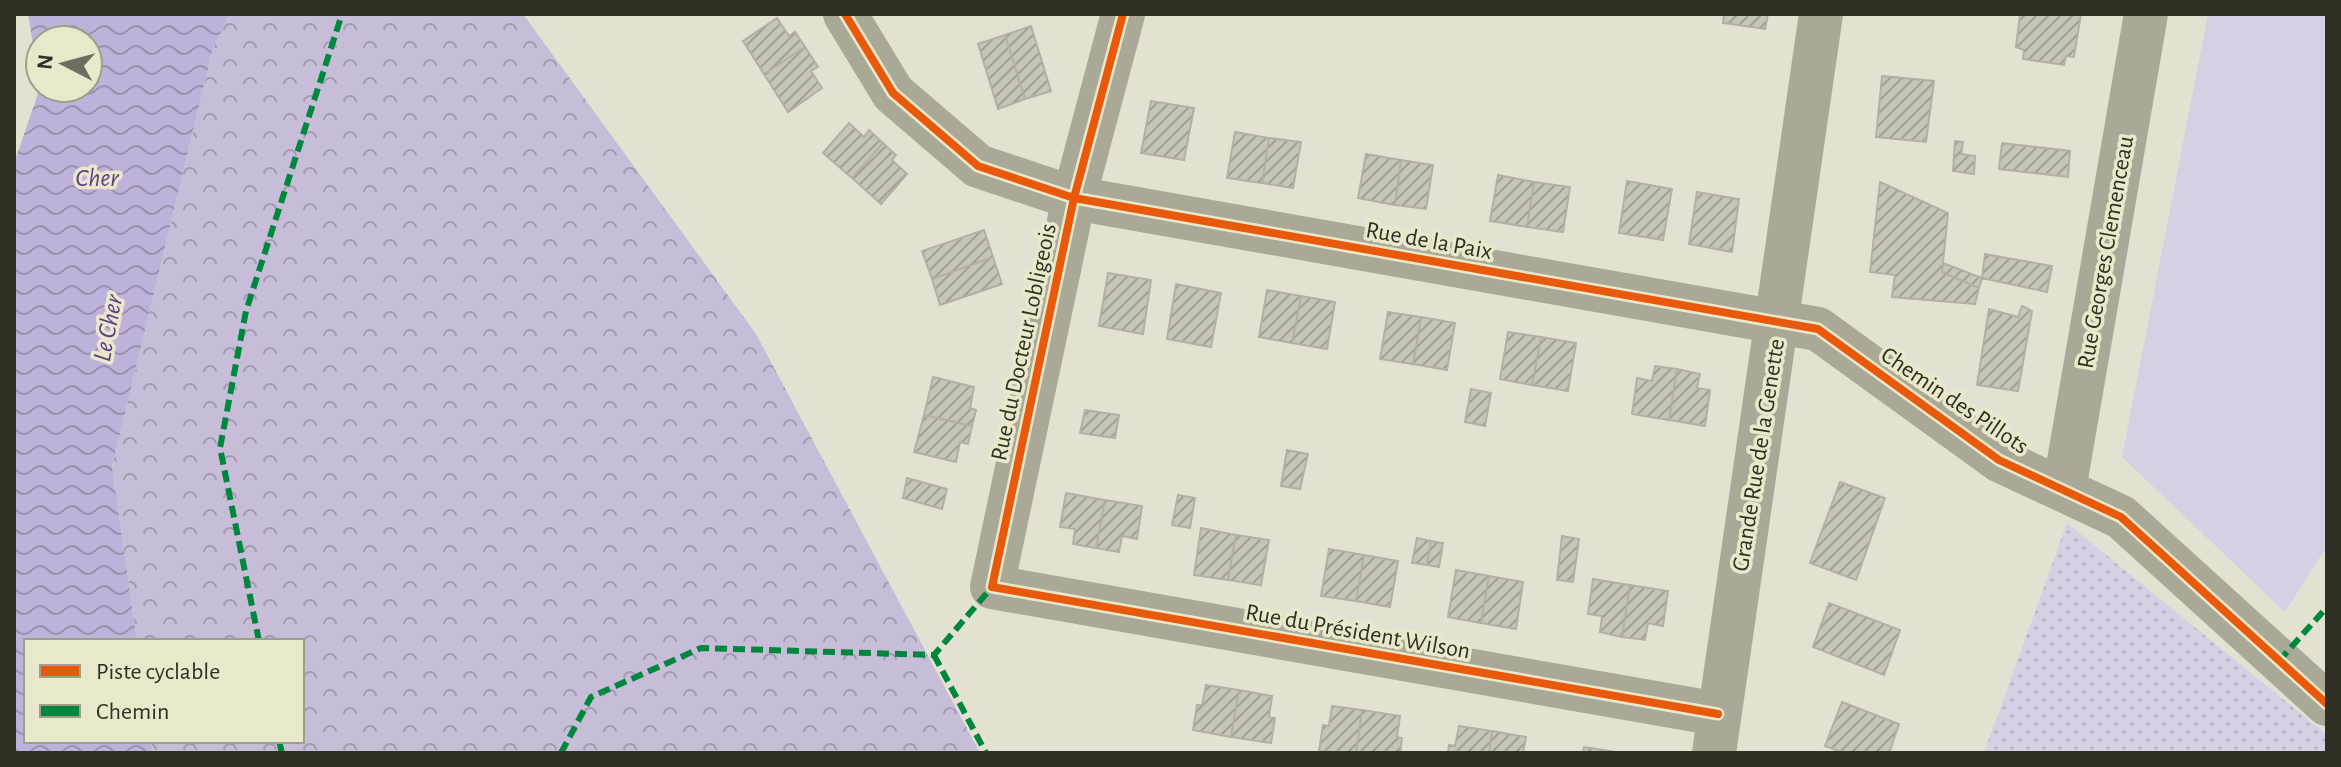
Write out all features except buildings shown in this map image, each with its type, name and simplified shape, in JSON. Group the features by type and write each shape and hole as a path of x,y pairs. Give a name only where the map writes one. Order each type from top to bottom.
{"street":[{"name":"Rue de la Paix","path":"845,14 893,93 978,166 1074,198 1778,322"},
{"name":"Rue du Docteur Lobligeois","path":"992,587 1074,198 1123,14"},
{"name":"Grande Rue de la Genette","path":"1716,734 1821,14"},
{"name":"Rue Georges Clemenceau","path":"2064,490 2146,14"},
{"name":"Chemin des Pillots","path":"1778,322 1818,329 1999,460 2121,517 2327,704"},
{"name":"Rue du Président Wilson","path":"992,587 1716,734"}],"shaded area":[{"path":"2208,14 2327,14 2327,546 2285,612 2122,457"},
{"path":"2067,523 2327,735 2327,753 1984,753"}],"green space":[{"path":"229,14 523,14 756,334 980,753 153,753 151,743 304,743 304,639 137,639 112,467 212,52"}],"water":[{"name":"Cher","path":"28,14 229,14 212,52 112,467 137,639 24,639 24,743 151,743 153,753 14,753 14,163 34,104 104,104 104,24 30,24"}],"marked path":[{"path":"259,639 220,448 246,311 342,14"},
{"path":"561,753 591,697 701,648 934,655 992,587"},
{"path":"2279,661 2327,607"},
{"path":"934,655 986,753"},
{"path":"280,743 282,753"}],"cycle path":[{"path":"845,14 893,93 978,166 1074,198 1818,329 1999,460 2121,517 2327,704"},
{"path":"1123,14 1074,198 992,587 1718,714"}],"water label":[{"name":"Le Cher","path":"107,328"}]}
